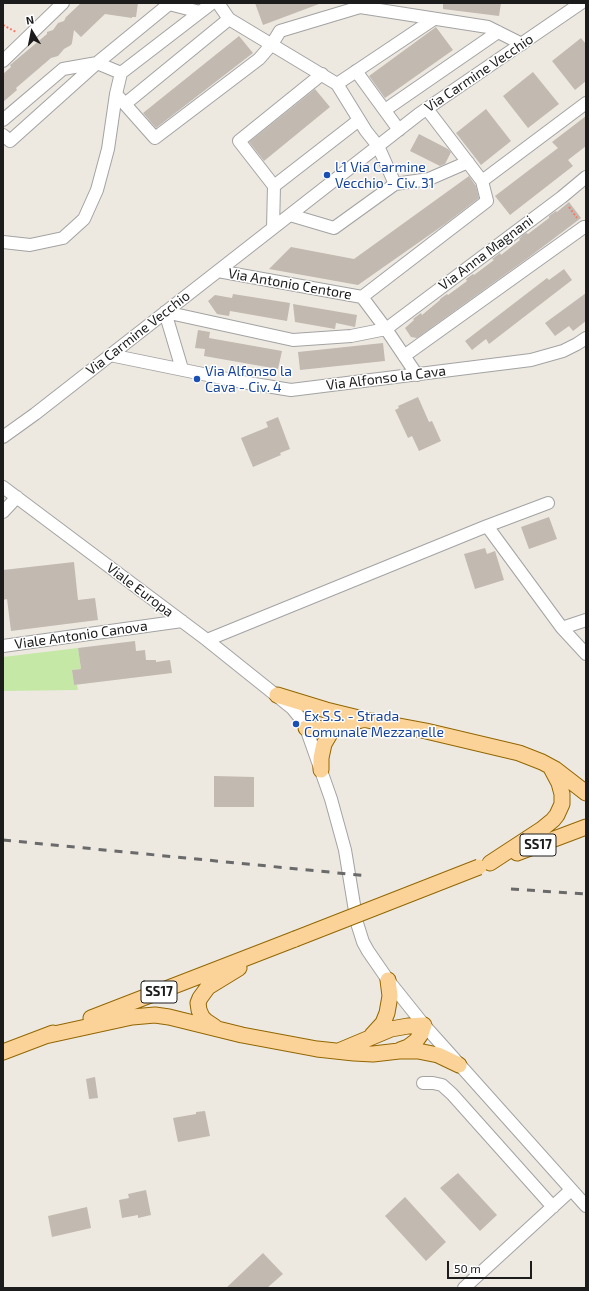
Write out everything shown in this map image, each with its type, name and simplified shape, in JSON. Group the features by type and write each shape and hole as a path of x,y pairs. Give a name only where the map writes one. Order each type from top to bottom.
{"main road":[{"path":"277,695 339,719 356,721 367,720 426,731 519,753 550,766 560,772 586,793"},
{"path":"306,728 322,729 339,719"},
{"path":"321,770 321,758 324,742 339,719"},
{"path":"484,865 542,829 557,815 562,804 561,789 550,766"},
{"name":"SS17","path":"3,1052 484,865 586,827"},
{"path":"221,1030 210,1024 202,1017 198,1003 202,993 214,983 273,947"},
{"path":"367,1039 376,1032 385,1018 390,996 388,980"},
{"path":"45,1036 124,1018 147,1015 169,1017 297,1046 373,1054 412,1050 446,1058 459,1065"},
{"path":"336,1051 353,1046 385,1031 400,1027 424,1025 422,1034 416,1041 399,1051"}],"street":[{"path":"3,61 63,3"},
{"path":"3,242 30,245 63,238 84,219 97,190 108,149 120,73 212,3"},
{"path":"218,3 228,19 322,74 336,84 378,146 395,184"},
{"name":"Via Carmine Vecchio","path":"3,436 35,414 427,109 581,3"},
{"path":"3,135 10,141 97,63 169,4 200,12"},
{"path":"116,94 155,138 259,59 272,44 280,31 360,7 488,27 522,44"},
{"path":"125,104 228,19"},
{"path":"336,84 434,19"},
{"name":"Via Carmine Vecchio","path":"385,110 498,32"},
{"path":"3,120 63,69 97,63 120,73"},
{"path":"356,71 399,130"},
{"path":"273,228 274,186 239,141 322,74"},
{"path":"482,181 586,103"},
{"path":"417,375 362,297 487,201 482,181 427,109"},
{"path":"274,186 359,120"},
{"path":"290,215 334,228 395,184 429,179 468,162"},
{"name":"Via Anna Magnani","path":"386,329 562,197 586,177"},
{"name":"Via Alfonso la Cava","path":"404,356 584,226"},
{"name":"Via Antonio Centore","path":"218,271 362,297"},
{"path":"182,370 165,312 293,340 351,336 386,329"},
{"name":"Via Alfonso la Cava","path":"110,355 290,390 531,360 563,351 586,338"},
{"name":"Viale Europa","path":"3,487 207,640 277,695 292,708 301,719 306,728 321,770 345,850 355,913 360,933 368,951 388,980 424,1025 586,1206"},
{"path":"3,512 17,498"},
{"path":"207,640 487,526 548,503"},
{"path":"487,526 562,628 586,654"},
{"path":"562,628 586,620"},
{"name":"Viale Antonio Canova","path":"3,646 182,621"},
{"path":"423,1083 442,1085 452,1094 553,1207"},
{"path":"464,1288 571,1190"}],"path":[{"path":"3,25 27,38"},
{"path":"562,197 584,226"}],"green space":[{"path":"78,648 81,669 72,670 74,685 77,685 78,690 3,691 3,657"}],"building":[{"path":"81,3 138,3 136,17 132,18 105,14 81,37 74,30 71,45 64,49 58,56 51,58 16,88 17,90 3,102 3,74 11,67 10,65 47,34 47,32 53,30 58,23 64,21 66,17"},
{"path":"255,3 319,3 319,4 263,25"},
{"path":"443,3 501,3 499,16 443,9"},
{"path":"436,27 453,50 385,98 369,76"},
{"path":"239,36 253,53 156,128 143,113"},
{"path":"581,38 586,44 586,81 575,90 552,61"},
{"path":"533,72 559,104 528,128 503,96"},
{"path":"315,89 330,107 264,161 249,142"},
{"path":"486,109 511,141 481,165 456,133"},
{"path":"586,116 586,146 568,160 573,166 510,215 495,196 558,148 552,142"},
{"path":"419,134 451,152 445,164 440,166 410,151"},
{"path":"469,176 476,186 479,198 445,224 358,285 269,269 291,247 354,259"},
{"path":"569,202 581,218 417,338 411,337 405,328 414,320 413,319 421,313 422,315 440,299 467,281 466,279 494,260 492,259 500,253 501,255 520,240 519,239 523,235 526,233 528,234 549,218 549,216 556,211 557,212"},
{"path":"564,269 572,280 489,344 486,339 472,350 465,341 547,278 549,280"},
{"path":"586,293 586,321 573,331 569,326 555,336 545,323"},
{"path":"233,294 290,303 287,321 230,311 229,316 217,314 208,301 215,295 232,298"},
{"path":"293,304 357,315 355,327 336,323 335,329 295,322"},
{"path":"198,330 210,332 209,338 282,351 278,369 204,356 205,349 195,348"},
{"path":"383,343 385,361 300,370 298,352"},
{"path":"418,397 429,422 432,421 441,441 419,451 412,436 408,438 395,410 399,408 398,406"},
{"path":"278,417 290,449 280,453 281,455 253,467 241,438 268,427 266,422"},
{"path":"549,517 557,539 529,549 521,527"},
{"path":"485,548 487,554 495,551 504,580 475,589 464,554"},
{"path":"74,562 78,600 95,598 98,620 11,631 7,599 3,600 3,570"},
{"path":"135,641 136,651 145,650 146,660 156,660 156,662 170,660 172,673 74,685 72,670 81,669 78,648"},
{"path":"214,776 254,777 254,807 214,807"},
{"path":"95,1077 98,1098 89,1099 86,1079"},
{"path":"205,1111 210,1136 178,1142 173,1118"},
{"path":"458,1173 497,1215 480,1231 440,1188"},
{"path":"146,1190 151,1215 138,1218 138,1215 122,1218 119,1200 129,1198 128,1194"},
{"path":"405,1197 446,1242 426,1261 385,1216"},
{"path":"87,1207 91,1228 52,1237 48,1216"},
{"path":"263,1253 283,1274 267,1288 226,1288"}],"railway":[{"path":"3,840 369,876"},
{"path":"511,889 586,894"}],"place":[{"name":"L1 Via Carmine Vecchio - Civ. 31","path":"327,175"},
{"name":"Via Alfonso la Cava - Civ. 4","path":"197,379"},
{"name":"Ex S.S. - Strada Comunale Mezzanelle","path":"296,724"}]}
